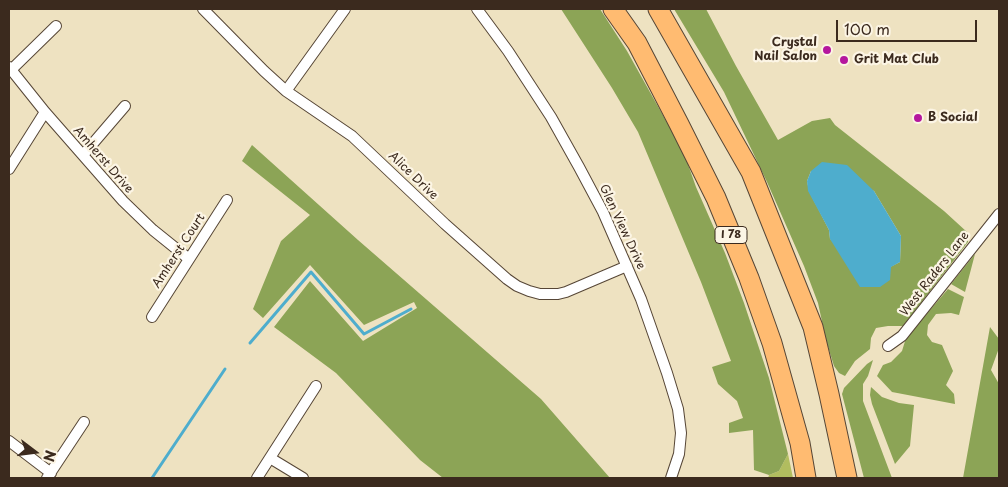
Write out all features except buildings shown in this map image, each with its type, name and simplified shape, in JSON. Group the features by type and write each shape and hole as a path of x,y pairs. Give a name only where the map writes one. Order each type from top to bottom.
{"highway":[{"name":"I 78","path":"613,9 637,43 679,124 716,198 750,278 772,343 800,443 806,478"},
{"path":"658,9 751,172 813,327 847,478"}],"street":[{"name":"Alice Drive","path":"203,9 286,91 352,136 445,224 517,286 529,292 558,294 627,266"},
{"path":"286,91 345,9"},
{"name":"Glen View Drive","path":"477,9 508,51 551,118 603,212 627,266 667,373 678,409 681,432 679,454 671,478"},
{"path":"10,69 56,26"},
{"name":"Amherst Drive","path":"10,69 45,112 140,219 189,259"},
{"path":"83,155 125,106"},
{"path":"9,169 45,112"},
{"name":"Amherst Court","path":"152,317 227,200"},
{"name":"West Raders Lane","path":"888,346 902,336 999,214"},
{"path":"257,478 316,386"},
{"path":"9,440 49,476 84,422"},
{"path":"270,458 303,478"}],"green space":[{"path":"561,9 600,9 627,51 684,153 744,303 769,378 788,454 779,471 769,475 754,470 753,430 729,433 729,423 743,418 737,401 718,384 712,367 731,361 701,282 638,132"},
{"path":"674,9 706,9 778,140 812,121 830,118 835,125 944,211 967,232 968,242 903,326 876,328 871,338 870,349 855,361 845,376 839,373 834,366 818,303 804,266 724,92","holes":["811,171 874,191 901,236 900,262 890,267 830,239 829,230 809,191 807,181"]},
{"path":"252,145 541,399 610,478 443,478 420,460 336,373 274,327 310,281 363,341 417,308 414,302 364,325 310,265 263,318 253,309 281,241 310,215 242,161"},
{"path":"975,254 965,292 951,284"},
{"path":"948,289 964,297 959,315 951,313 936,314 928,325 927,335 932,342 942,345 953,371 946,385 954,394 955,404 892,392 877,376 883,365 891,362 902,351 906,338"},
{"path":"990,327 999,339 999,348 991,370 999,384 999,478 963,478"},
{"path":"873,360 868,376 863,384 863,401 892,478 864,478 842,394 844,388"},
{"path":"871,387 882,397 899,403 914,405 910,446 895,464 872,404"},
{"path":"788,454 793,478 768,478 769,475 779,471"}],"water":[{"path":"822,162 847,165 874,191 901,236 900,262 891,267 890,280 880,287 860,287 830,239 829,230 808,191 807,181 811,171"}],"waterway":[{"path":"250,343 311,272 364,334 411,309"},
{"path":"152,478 225,369"}],"place":[{"name":"Crystal Nail Salon","path":"827,50"},
{"name":"Grit Mat Club","path":"844,60"},
{"name":"B Social","path":"918,118"}]}
